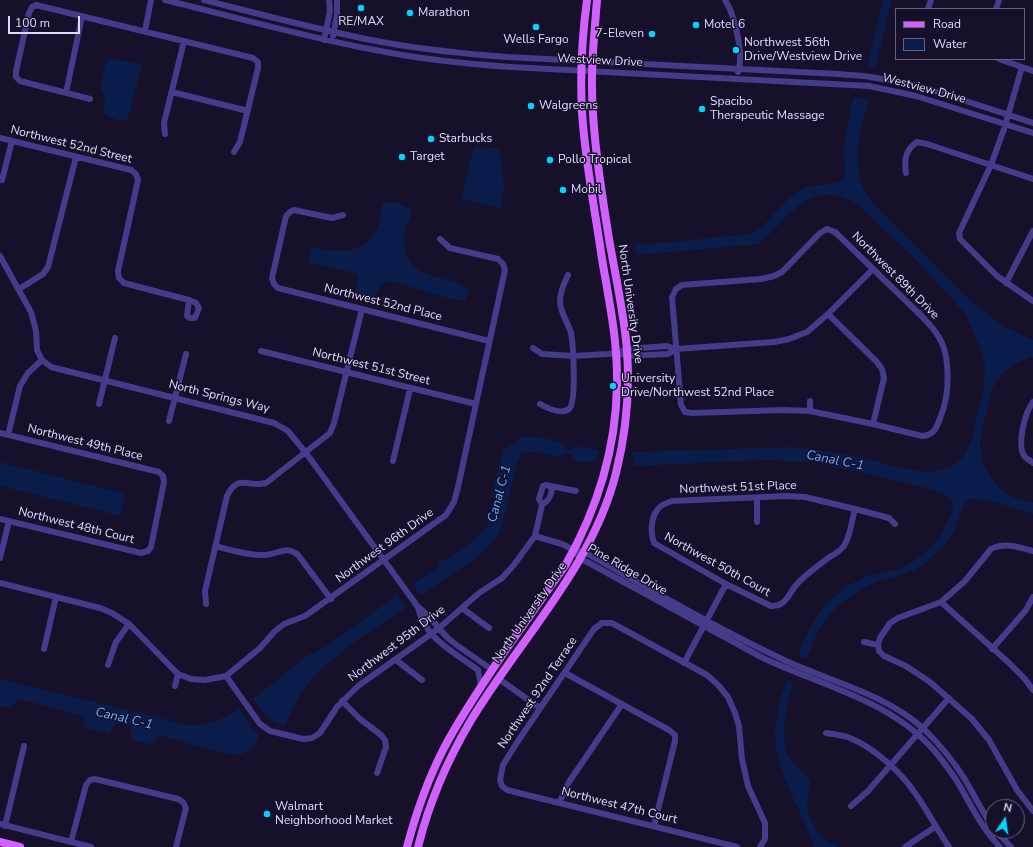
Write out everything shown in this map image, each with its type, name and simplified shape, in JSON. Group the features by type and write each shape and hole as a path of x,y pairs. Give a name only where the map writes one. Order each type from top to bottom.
{"main road":[{"name":"North University Drive","path":"407,847 419,808 433,772 461,717 565,566 574,550 598,494 611,444 617,401 617,353 585,147 582,111 582,61 587,0"},
{"name":"North University Drive","path":"418,847 430,808 441,780 470,723 486,697 583,556 610,494 621,452 628,399 627,353 607,225 592,112 592,62 597,0"},
{"path":"595,213 599,214 607,225"},
{"path":"499,679 498,668 508,654 508,647"},
{"path":"486,697 487,690 492,679 492,670"},
{"path":"0,842 20,847"}],"street":[{"path":"145,31 151,0"},
{"name":"Westview Drive","path":"166,0 332,42 411,57 449,62 503,67 838,84 885,89 927,99 1033,133"},
{"name":"Westview Drive","path":"204,0 385,43 454,53 592,62 838,74 879,78 921,87 1033,123"},
{"path":"324,40 331,7 329,0"},
{"path":"332,42 338,7 337,0"},
{"path":"725,0 729,6 738,36 740,61 739,69 735,78"},
{"path":"90,99 20,81 16,77 29,13 32,7 36,5 253,58 258,62 258,68 240,142 234,152"},
{"path":"66,93 82,16"},
{"path":"165,134 164,123 184,41"},
{"path":"1003,60 1033,71"},
{"path":"1022,67 1006,124 991,165 959,233 960,239 997,276 1033,300"},
{"path":"739,69 742,79"},
{"path":"172,92 248,111"},
{"name":"Northwest 52nd Street","path":"0,138 131,170 136,174 138,180 118,271 119,278 124,283 189,300"},
{"path":"2,180 12,141"},
{"path":"906,172 904,161 910,147 917,142 1033,179"},
{"path":"19,289 43,274 48,267 76,157"},
{"name":"Northwest 52nd Place","path":"343,215 332,218 294,210 286,216 272,278 274,284 278,288 489,341"},
{"name":"Northwest 89th Drive","path":"676,349 672,297 676,289 682,285 761,279 774,276 782,272 820,233 827,229 835,232 927,322 941,341 946,360 948,377 944,408 935,430 930,436 922,436 873,424"},
{"path":"1006,283 1033,231"},
{"name":"Northwest 96th Drive","path":"226,676 260,648 275,631 284,624 305,616 384,561 446,515 454,502 505,270 504,264 498,259 450,248 440,240"},
{"path":"0,256 31,312 36,330 37,350 42,360 28,373 20,386 8,435"},
{"path":"627,353 653,347 668,346 676,349 789,340 807,332 828,314 873,269"},
{"path":"540,404 548,408 564,411 570,408 572,403 573,356 571,334 563,316 560,300 564,283 568,275"},
{"path":"206,604 205,591 227,496 230,489 236,484 243,482 260,485 266,483 330,433 334,423 362,310"},
{"path":"676,349 681,405 685,412 784,410 810,411 873,424 884,378 882,369 876,361 828,314"},
{"path":"99,404 115,338"},
{"path":"653,347 654,354"},
{"path":"533,348 542,354 573,356 617,353 668,354 676,349"},
{"name":"Northwest 51st Street","path":"261,351 410,389 476,404"},
{"path":"169,421 186,354"},
{"name":"North Springs Way","path":"42,360 51,367 274,423 288,431 306,453 418,607 426,612 438,629 450,640 492,670"},
{"path":"393,461 410,389"},
{"path":"810,401 810,411"},
{"path":"1033,402 1028,408 1021,438 1025,457 1033,462"},
{"name":"Northwest 49th Place","path":"0,433 159,472 163,476 164,482 151,546 148,551"},
{"name":"Northwest 95th Drive","path":"226,676 260,724 270,731 303,739 312,738 320,733 337,707 358,686 438,629 479,593 502,578 513,566 535,536 542,505 539,499 543,486 550,486 552,489 551,495 547,502 542,505"},
{"path":"550,486 576,491"},
{"name":"Northwest 51st Place","path":"652,538 650,533 651,527 657,509 664,503 672,501 787,496 805,497 889,518 895,524"},
{"path":"757,498 757,522"},
{"name":"Northwest 50th Court","path":"652,538 654,543 726,584 771,606 776,606 784,602 797,584 811,571 842,548 846,542 855,509"},
{"name":"Northwest 48th Court","path":"0,519 141,553 148,551"},
{"path":"0,558 9,521"},
{"path":"535,536 562,544 574,550"},
{"path":"215,546 257,555 267,555 286,549 292,551 298,555 331,599"},
{"path":"1033,551 1012,546 997,546 987,553 964,581 941,602 898,618 890,623 880,638 878,645 879,651 884,656 906,666 930,682 972,719 989,740 1017,790 1033,811"},
{"name":"Pine Ridge Drive","path":"574,550 703,627 782,667 878,706 897,717 918,734 936,753 957,782 982,824 1000,847"},
{"name":"Pine Ridge Drive","path":"583,556 784,660 875,697 900,711 923,728 943,749 985,814"},
{"path":"0,583 112,612 129,624 178,674 191,679 205,680 226,676"},
{"path":"726,584 684,663 707,676 718,685 728,697 739,726 742,759 748,786 765,823 765,839 763,846"},
{"path":"992,649 1026,610 1033,597"},
{"path":"44,649 56,598"},
{"path":"941,602 1025,679 1033,690"},
{"name":"North Springs Way","path":"418,607 420,617 431,634 478,670 481,686"},
{"name":"Northwest 95th Drive","path":"462,608 489,628"},
{"name":"Northwest 92nd Terrace","path":"500,780 503,765 540,708 594,629 602,623 612,623 684,663"},
{"path":"108,665 116,642 129,624"},
{"path":"864,642 878,645"},
{"path":"396,660 422,680"},
{"path":"565,673 670,730 674,735 675,740 654,826"},
{"path":"174,686 178,674"},
{"path":"499,679 540,708"},
{"path":"851,806 868,791 949,698"},
{"path":"342,701 360,719 381,735 385,740 386,747 376,773"},
{"path":"560,803 569,782 622,704"},
{"path":"826,733 849,738 866,746 890,765 914,790 935,827 949,847"},
{"path":"24,746 2,825 91,847"},
{"path":"71,842 86,785 90,780 95,779 178,799 183,802 186,808 176,847"},
{"name":"Northwest 47th Court","path":"500,780 502,786 508,790 737,847"},
{"path":"905,847 935,827"},
{"path":"1004,839 1011,847"}],"water":[{"path":"883,0 892,0 875,68 867,67"},
{"path":"111,58 143,65 129,115 127,119 122,121 106,116 103,111 105,96 101,88 101,84 106,63"},
{"name":"Canal C-1","path":"854,97 869,100 859,139 858,165 860,178 872,203 964,295 980,309 1007,328 1033,340 1033,357 1008,369 995,384 992,390 982,431 980,449 985,466 995,482 1008,494 1015,498 1033,503 1033,514 983,500 968,500 963,507 953,533 939,551 914,570 868,586 843,602 823,623 817,633 812,647 803,659 799,656 803,642 815,620 827,604 842,590 859,580 868,576 900,568 922,555 934,543 943,530 952,511 952,500 943,494 920,486 814,462 765,460 635,466 633,462 633,452 792,447 855,456 928,473 952,466 962,458 972,441 976,417 984,391 985,365 980,348 965,314 947,293 912,256 860,207 843,198 829,194 816,196 804,202 759,244 636,255 634,245 739,236 753,233 795,193 807,187 835,183 845,177 844,148"},
{"path":"474,147 499,148 504,185 501,208 461,199"},
{"path":"382,202 398,203 411,209 411,217 405,229 404,235 406,254 417,269 436,277 466,286 469,289 465,300 440,296 392,281 383,284 374,297 361,295 355,292 359,280 357,275 344,270 311,263 309,261 312,247 342,251 364,245 372,238 378,226"},
{"name":"Canal C-1","path":"525,437 555,441 564,444 564,449 573,451 574,446 598,450 597,459 588,462 581,462 572,459 572,454 564,452 561,458 536,452 525,452 521,454 517,463 503,522 496,539 476,558 423,594 419,594 413,586 414,583 440,566 438,560 440,558 446,561 479,536 486,528 490,509 495,505 495,499 491,497 503,452 512,443"},
{"path":"0,462 126,494 120,516 0,486"},
{"path":"396,594 406,608 355,642 320,671 302,692 285,725 275,722 263,712 253,699 307,656 325,647 392,599"},
{"name":"Canal C-1","path":"0,679 188,725 203,724 215,721 239,709 247,722 259,735 253,747 241,754 225,753 160,735 153,744 150,744 131,739 130,725 117,724 113,726 109,734 83,727 84,720 82,716 20,699 9,708 0,706"},
{"path":"790,681 793,685 787,705 784,730 785,746 793,763 806,775 810,781 807,806 810,818 819,834 826,841 840,847 814,847 783,774 776,744 775,729 781,696 787,682"}],"place":[{"name":"RE/MAX","path":"361,8"},
{"name":"Marathon","path":"410,13"},
{"name":"Motel 6","path":"696,25"},
{"name":"Wells Fargo","path":"536,27"},
{"name":"7-Eleven","path":"652,34"},
{"name":"Northwest 56th Drive/Westview Drive","path":"736,50"},
{"name":"Walgreens","path":"531,106"},
{"name":"Spacibo Therapeutic Massage","path":"702,109"},
{"name":"Starbucks","path":"431,139"},
{"name":"Target","path":"402,157"},
{"name":"Pollo Tropical","path":"550,160"},
{"name":"Mobil","path":"563,190"},
{"name":"University Drive/Northwest 52nd Place","path":"613,386"},
{"name":"Walmart Neighborhood Market","path":"267,814"}]}
